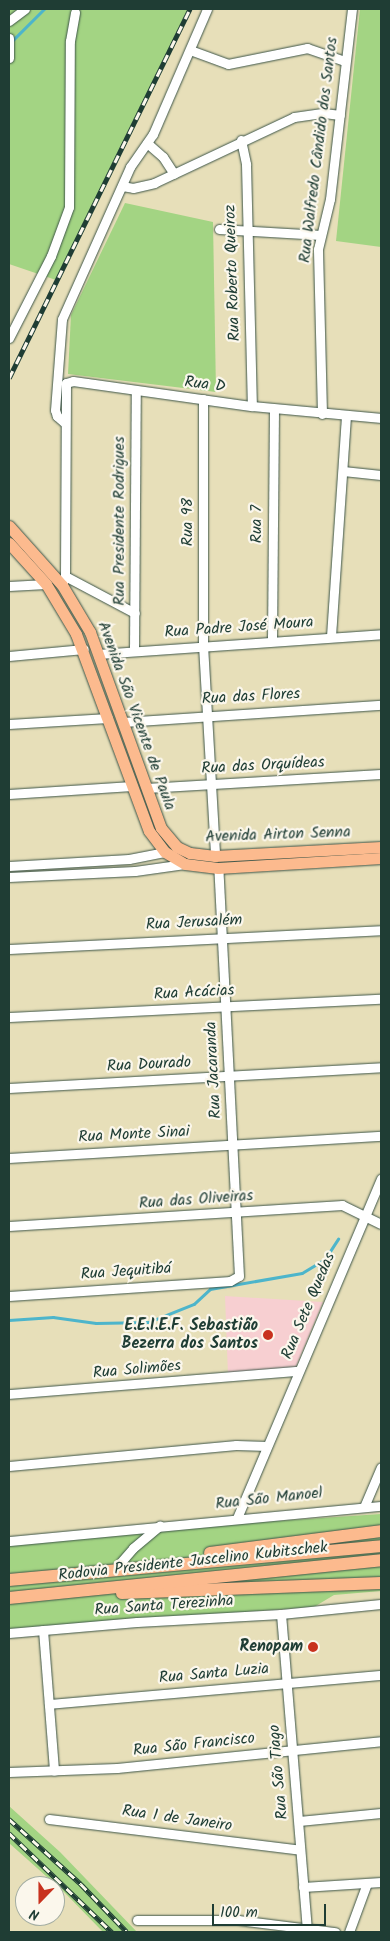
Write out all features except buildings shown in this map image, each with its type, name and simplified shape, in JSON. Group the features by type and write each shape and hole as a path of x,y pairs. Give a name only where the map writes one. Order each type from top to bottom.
{"highway":[{"path":"150,1567 204,1554 381,1531"},
{"name":"Rodovia Presidente Juscelino Kubitschek","path":"9,1580 381,1546"},
{"name":"Rodovia Presidente Juscelino Kubitschek","path":"9,1598 381,1560"},
{"path":"82,1590 153,1593 381,1583"}],"main road":[{"name":"Avenida São Vicente de Paula","path":"9,526 63,581 90,632 122,722 132,786 149,830 164,852"},
{"name":"Avenida São Vicente de Paula","path":"9,543 46,584 84,649 108,718 146,788 161,828 177,847"},
{"name":"Avenida Airton Senna","path":"177,847 217,862 381,858"},
{"name":"Avenida Airton Senna","path":"164,852 185,864 381,847"}],"street":[{"path":"9,21 25,9"},
{"path":"135,613 63,581 65,423 57,416 55,410 62,319 130,167 147,143 207,9"},
{"name":"Rua Walfredo Cândido dos Santos","path":"322,414 321,235 330,199 344,61 352,9"},
{"path":"9,338 63,228 70,196 70,41 75,12"},
{"path":"9,38 9,58"},
{"path":"190,50 228,64 307,48 344,61"},
{"path":"122,186 142,186 174,174 241,140 294,118 324,113 340,115"},
{"name":"Rua Roberto Queiroz","path":"241,140 246,164 246,229 252,406"},
{"path":"147,143 163,157 174,174"},
{"path":"219,229 246,229 321,235"},
{"name":"Rua D","path":"65,423 66,382 74,381 136,392 274,409 346,417 381,418"},
{"name":"Rua Presidente Rodrigues","path":"134,650 136,392"},
{"name":"Rua 98","path":"203,399 203,645"},
{"name":"Rua 7","path":"272,639 274,409"},
{"path":"331,636 346,417"},
{"path":"342,471 381,475"},
{"path":"9,586 46,584"},
{"name":"Rua Padre José Moura","path":"98,654 272,639 381,634"},
{"name":"Rua Jacaranda","path":"203,645 211,784 223,936 225,1006 240,1271"},
{"path":"9,656 84,649"},
{"name":"Rua das Flores","path":"122,722 207,714 381,705"},
{"path":"9,724 108,718"},
{"name":"Rua das Orquídeas","path":"146,788 381,774"},
{"path":"9,794 132,786"},
{"path":"9,866 136,858 164,852"},
{"name":"Avenida Airton Senna","path":"9,876 135,870 185,864"},
{"path":"37,875 38,865"},
{"name":"Rua Jerusalém","path":"9,949 223,936 381,930"},
{"name":"Rua Acácias","path":"9,1017 381,999"},
{"name":"Rua Dourado","path":"9,1088 381,1068"},
{"name":"Rua Monte Sinai","path":"9,1158 381,1136"},
{"name":"Rua Sete Quedas","path":"237,1518 297,1371 381,1178"},
{"name":"Rua das Oliveiras","path":"9,1226 342,1205 363,1217 381,1224"},
{"name":"Rua Jequitibá","path":"9,1296 230,1281 237,1278 240,1271"},
{"name":"Rua Solimões","path":"9,1394 297,1371"},
{"path":"9,1466 236,1445 267,1446"},
{"path":"364,1507 381,1467"},
{"name":"Rua São Manoel","path":"9,1541 161,1525 381,1506"},
{"path":"114,1570 133,1548 161,1525"},
{"name":"Rua Santa Terezinha","path":"9,1633 281,1614 381,1604"},
{"name":"Rua São Tiago","path":"281,1614 303,1887 308,1927"},
{"path":"43,1630 54,1771"},
{"name":"Rua Santa Luzia","path":"49,1704 381,1675"},
{"name":"Rua São Francisco","path":"9,1772 54,1771 381,1741"},
{"path":"299,1821 381,1813"},
{"name":"Rua 1 de Janeiro","path":"49,1819 300,1850"},
{"path":"303,1887 381,1882"},
{"path":"349,1932 367,1883"},
{"path":"137,1920 213,1918 308,1927 335,1932"}],"shaded area":[{"name":"E.E.I.E.F. Sebastião Bezerra dos Santos","path":"225,1296 323,1302 295,1369 228,1375"}],"green space":[{"path":"9,9 190,9 56,280 9,264"},
{"path":"360,9 381,9 381,247 336,241"},
{"path":"125,203 213,222 216,392 68,374 71,315"},
{"path":"381,1514 381,1591 334,1595 314,1607 9,1629 9,1544 201,1526"},
{"path":"9,1806 60,1852 137,1932 103,1932 65,1893 65,1876 46,1876 9,1843"}],"waterway":[{"path":"12,41 44,9"},
{"path":"9,1320 53,1317 96,1323 149,1322 194,1304 210,1289 302,1273 325,1259 338,1239"}],"railway":[{"path":"9,378 190,9"},
{"path":"9,1819 81,1884 127,1932"},
{"path":"9,1833 112,1932"}],"place":[{"name":"E.E.I.E.F. Sebastião Bezerra dos Santos","path":"268,1335"},
{"name":"Renopam","path":"313,1647"}]}
